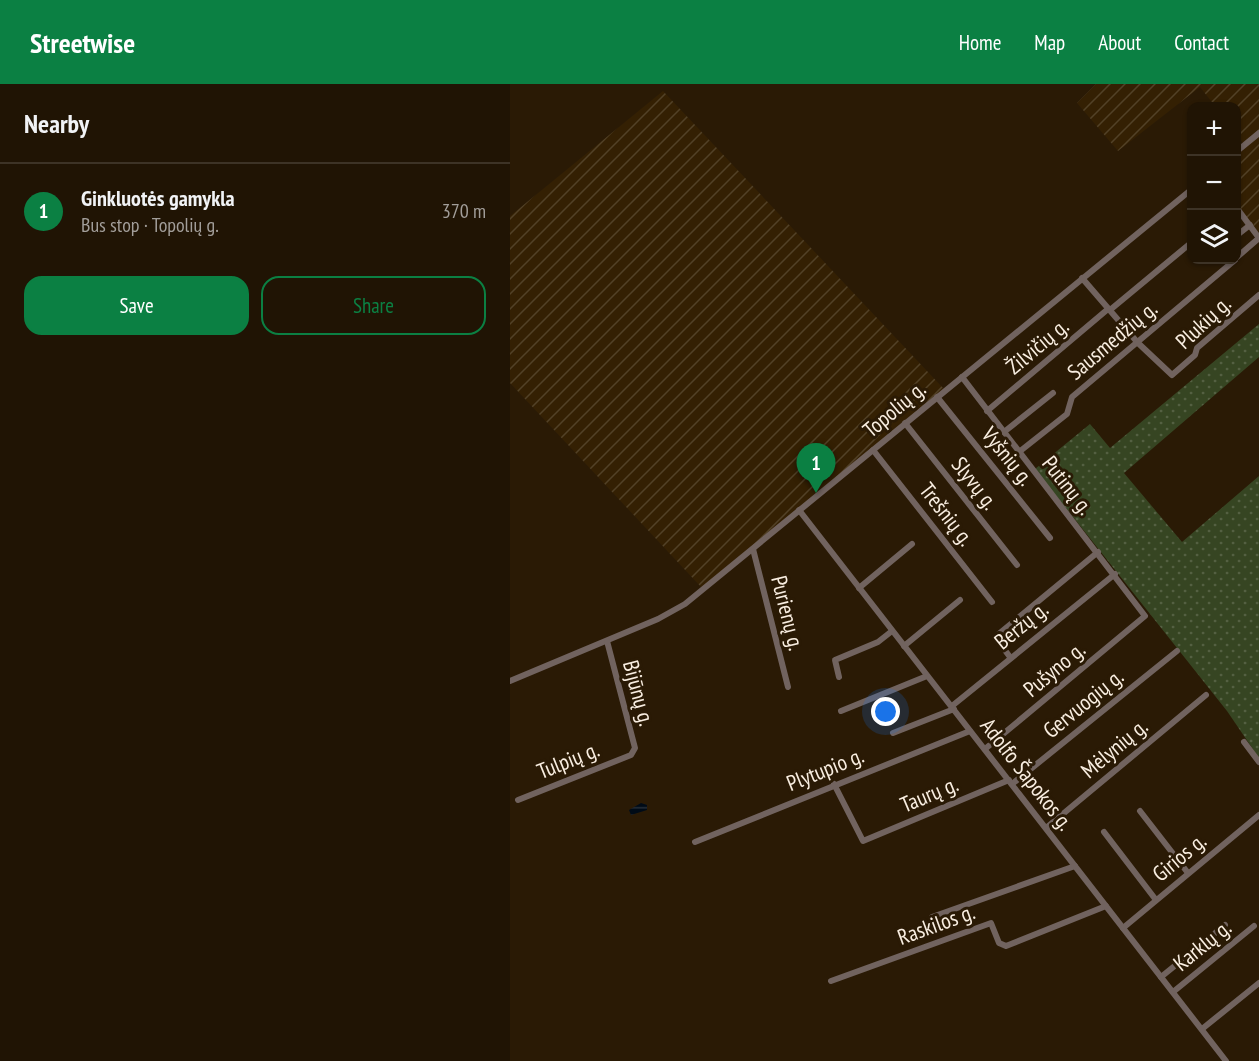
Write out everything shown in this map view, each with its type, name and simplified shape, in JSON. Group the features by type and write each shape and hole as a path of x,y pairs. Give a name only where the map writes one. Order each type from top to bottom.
{"street":[{"path":"1241,148 1259,133"},
{"name":"Topolių g.","path":"510,681 680,608 1187,192"},
{"path":"1238,210 1259,238"},
{"path":"1241,232 1250,225"},
{"name":"Sausmedžių g.","path":"1241,254 1259,238"},
{"name":"Žilvičių g.","path":"987,411 1187,245"},
{"name":"Sausmedžių g.","path":"1019,452 1067,414 1072,398 1230,264"},
{"path":"1082,278 1138,343"},
{"name":"Plukių g.","path":"1138,343 1172,375 1195,355 1197,348 1259,295"},
{"name":"Putinų g.","path":"962,377 1145,616"},
{"path":"1004,432 1053,393"},
{"name":"Vyšnių g.","path":"937,397 1050,538"},
{"name":"Slyvų g.","path":"905,423 1017,565"},
{"name":"Trešnių g.","path":"873,450 992,602"},
{"name":"Adolfo Šapokos g.","path":"799,510 1226,1061"},
{"path":"859,588 912,544"},
{"name":"Purienų g.","path":"753,549 788,687"},
{"path":"1010,657 995,638 1098,552"},
{"name":"Beržų g.","path":"893,733 953,708 1010,657 1115,574"},
{"path":"904,646 960,600"},
{"name":"Pušyno g.","path":"985,749 1145,616"},
{"path":"839,677 835,660 878,642 892,631"},
{"name":"Bijūnų g.","path":"607,641 635,748 631,755"},
{"name":"Gervuogių g.","path":"1010,782 1177,651"},
{"path":"841,711 927,676"},
{"name":"Mėlynių g.","path":"1046,828 1206,695"},
{"name":"Plytupio g.","path":"695,842 970,731"},
{"path":"1244,742 1259,762"},
{"name":"Tulpių g.","path":"518,800 631,755"},
{"name":"Taurų g.","path":"834,784 863,841 1010,782"},
{"path":"1140,811 1188,873"},
{"name":"Girios g.","path":"1123,927 1259,815"},
{"path":"1104,832 1156,900"},
{"path":"932,917 1075,866"},
{"name":"Raskilos g.","path":"831,981 991,923 999,943 1006,946 1106,906"},
{"path":"1161,977 1225,925"},
{"name":"Karklų g.","path":"1173,992 1254,926"},
{"path":"1202,1029 1259,983"}],"shaded area":[{"path":"1096,84 1259,84 1259,236 1241,211 1241,151 1246,147 1241,140 1241,102 1212,102 1200,87 1118,151 1077,103"},
{"path":"663,91 944,389 702,588 510,383 510,216"},
{"path":"641,803 647,805 647,810 631,815 629,810"}],"green space":[{"path":"1259,324 1259,357 1124,473 1182,542 1259,476 1259,758 1227,711 1035,469 1090,424 1110,448"}],"place":[{"name":"Ginkluotės gamykla","path":"816,493"}]}
